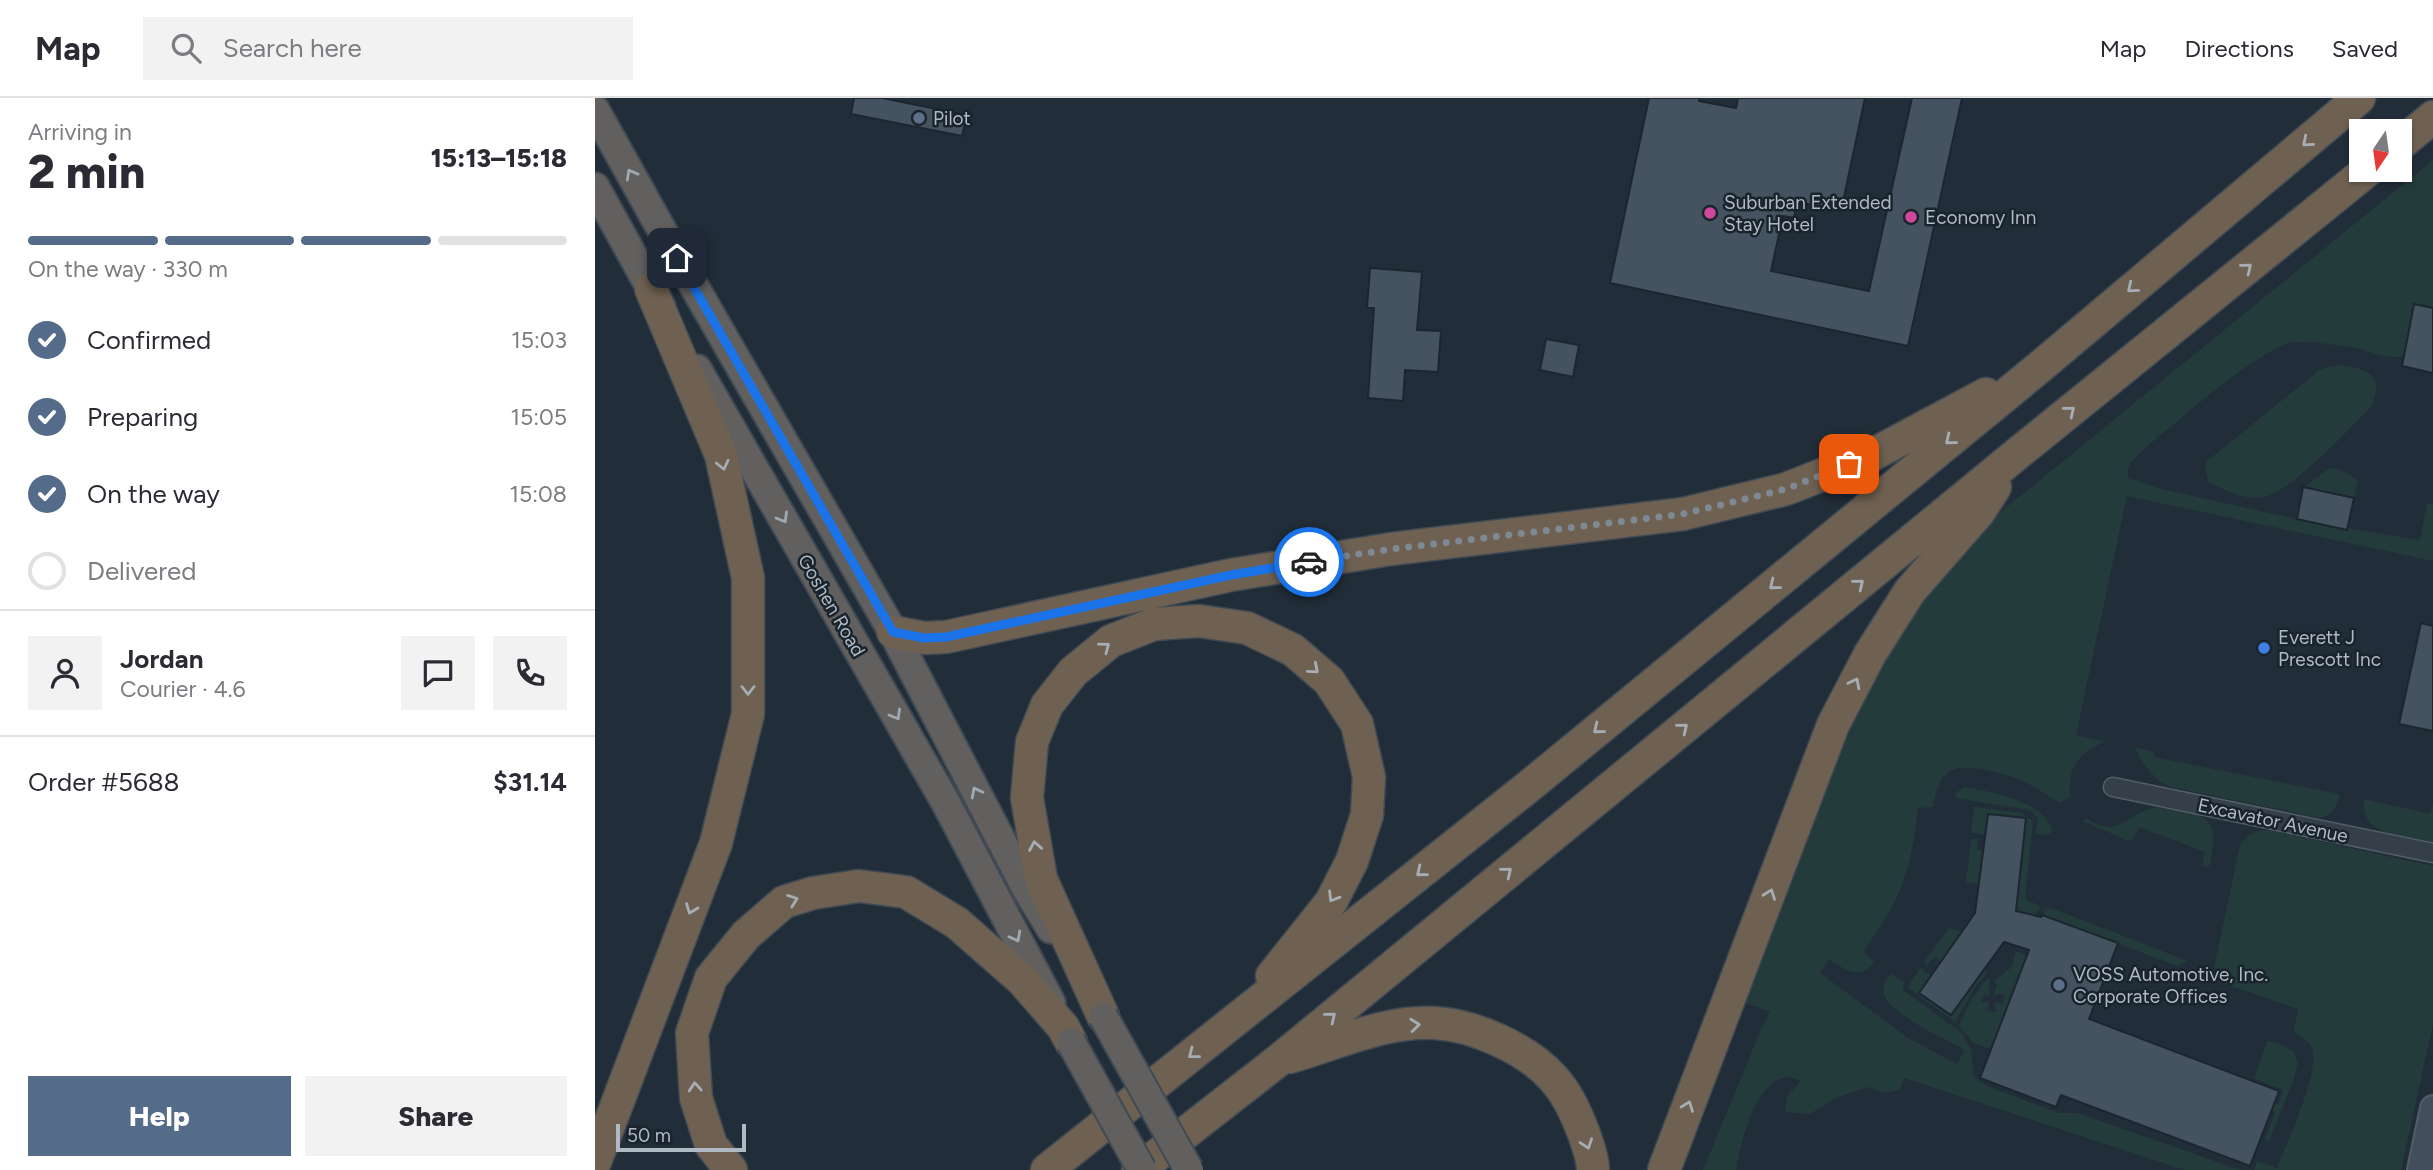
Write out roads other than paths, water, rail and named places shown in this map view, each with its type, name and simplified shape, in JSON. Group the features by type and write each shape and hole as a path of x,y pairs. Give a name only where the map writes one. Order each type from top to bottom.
{"highway":[{"path":"1047,1170 1528,787 2041,366 2359,98"},
{"path":"595,110 893,632 1026,888 1099,1008 1189,1170"},
{"path":"2412,134 2433,117"},
{"path":"1140,1170 1279,1060 2017,454 2353,182"},
{"name":"Goshen Road","path":"595,187 946,803 1140,1170"},
{"path":"595,1162 716,843 748,714 748,578 721,455 651,289"},
{"path":"893,632 924,638 946,637 1231,575 1391,549 1683,514 1786,489 1870,456 2041,366"},
{"path":"1664,1170 1833,725 1870,654 1910,591 1979,512 2017,454"},
{"path":"1099,1008 1041,878 1027,798 1032,742 1047,705 1073,672 1111,641 1154,624 1199,621 1247,628 1293,650 1329,681 1357,724 1369,776 1367,815 1352,861 1331,902 1291,949 1247,1012"},
{"path":"731,1170 711,1145 696,1098 692,1033 711,978 746,935 784,902 813,893 859,886 906,892 957,923 1022,980 1067,1034"},
{"path":"1279,1060 1384,1028 1434,1023 1475,1029 1520,1052 1553,1078 1578,1116 1593,1159 1593,1170"}],"main road":[{"path":"2420,1170 2433,1108"}],"street":[{"name":"Excavator Avenue","path":"2113,787 2433,853"}],"place":[{"name":"Pilot","path":"919,118"},
{"name":"Suburban Extended Stay Hotel","path":"1710,213"},
{"name":"Economy Inn","path":"1911,217"},
{"name":"Everett J Prescott Inc","path":"2264,648"},
{"name":"VOSS Automotive, Inc. Corporate Offices","path":"2059,985"}]}
